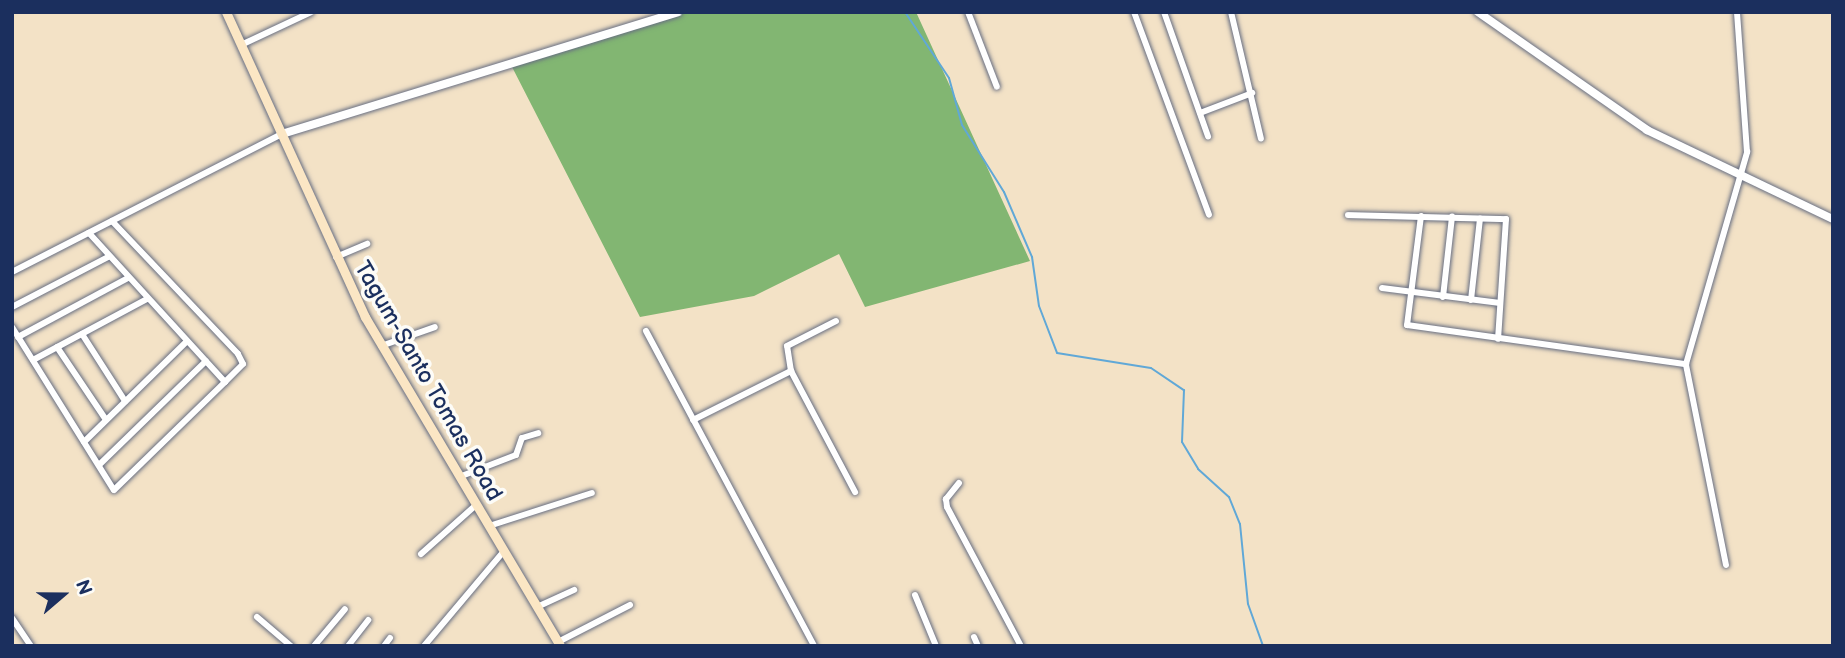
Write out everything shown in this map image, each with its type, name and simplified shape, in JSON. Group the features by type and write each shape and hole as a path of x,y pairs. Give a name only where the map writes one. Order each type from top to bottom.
{"main road":[{"name":"Tagum-Santo Tomas Road","path":"226,12 337,257 381,346 559,644"}],"street":[{"path":"241,45 311,12"},
{"path":"12,272 282,134 678,12"},
{"path":"968,12 998,87"},
{"path":"1134,12 1209,215"},
{"path":"1164,12 1208,136"},
{"path":"1231,12 1261,139"},
{"path":"1478,12 1534,45 1627,118 1739,176 1833,219"},
{"path":"1727,565 1686,364 1748,140 1737,12"},
{"path":"1200,113 1252,93"},
{"path":"1348,215 1480,218 1508,222 1497,339"},
{"path":"1421,216 1407,325 1686,364"},
{"path":"1443,296 1452,217"},
{"path":"1471,300 1480,218"},
{"path":"12,327 114,490 243,364 238,354 112,221"},
{"path":"89,233 108,257 225,382"},
{"path":"337,257 368,244"},
{"path":"12,307 108,257"},
{"path":"19,337 128,278"},
{"path":"1382,288 1500,303"},
{"path":"33,360 147,299"},
{"path":"836,321 787,346 791,371 855,492"},
{"path":"381,346 435,327"},
{"path":"646,331 814,646"},
{"path":"82,334 125,401"},
{"path":"84,442 187,341"},
{"path":"57,347 106,420"},
{"path":"99,465 206,361"},
{"path":"693,420 791,371"},
{"path":"459,477 516,456 522,438 538,433"},
{"path":"959,483 946,499 947,507 1021,646"},
{"path":"489,526 592,493"},
{"path":"421,554 476,505"},
{"path":"424,646 504,551"},
{"path":"537,607 575,590"},
{"path":"915,595 936,646"},
{"path":"559,644 630,605"},
{"path":"314,646 345,609"},
{"path":"257,617 291,646"},
{"path":"12,618 31,646"},
{"path":"348,646 368,620"},
{"path":"974,637 978,646"},
{"path":"384,646 390,638"}],"green space":[{"path":"672,12 916,12 1030,261 865,307 839,254 754,296 640,317 510,63"}],"waterway":[{"path":"905,12 949,78 962,125 1004,192 1032,257 1039,306 1057,353 1151,368 1184,390 1182,442 1198,469 1229,497 1240,524 1248,604 1263,646"}]}
